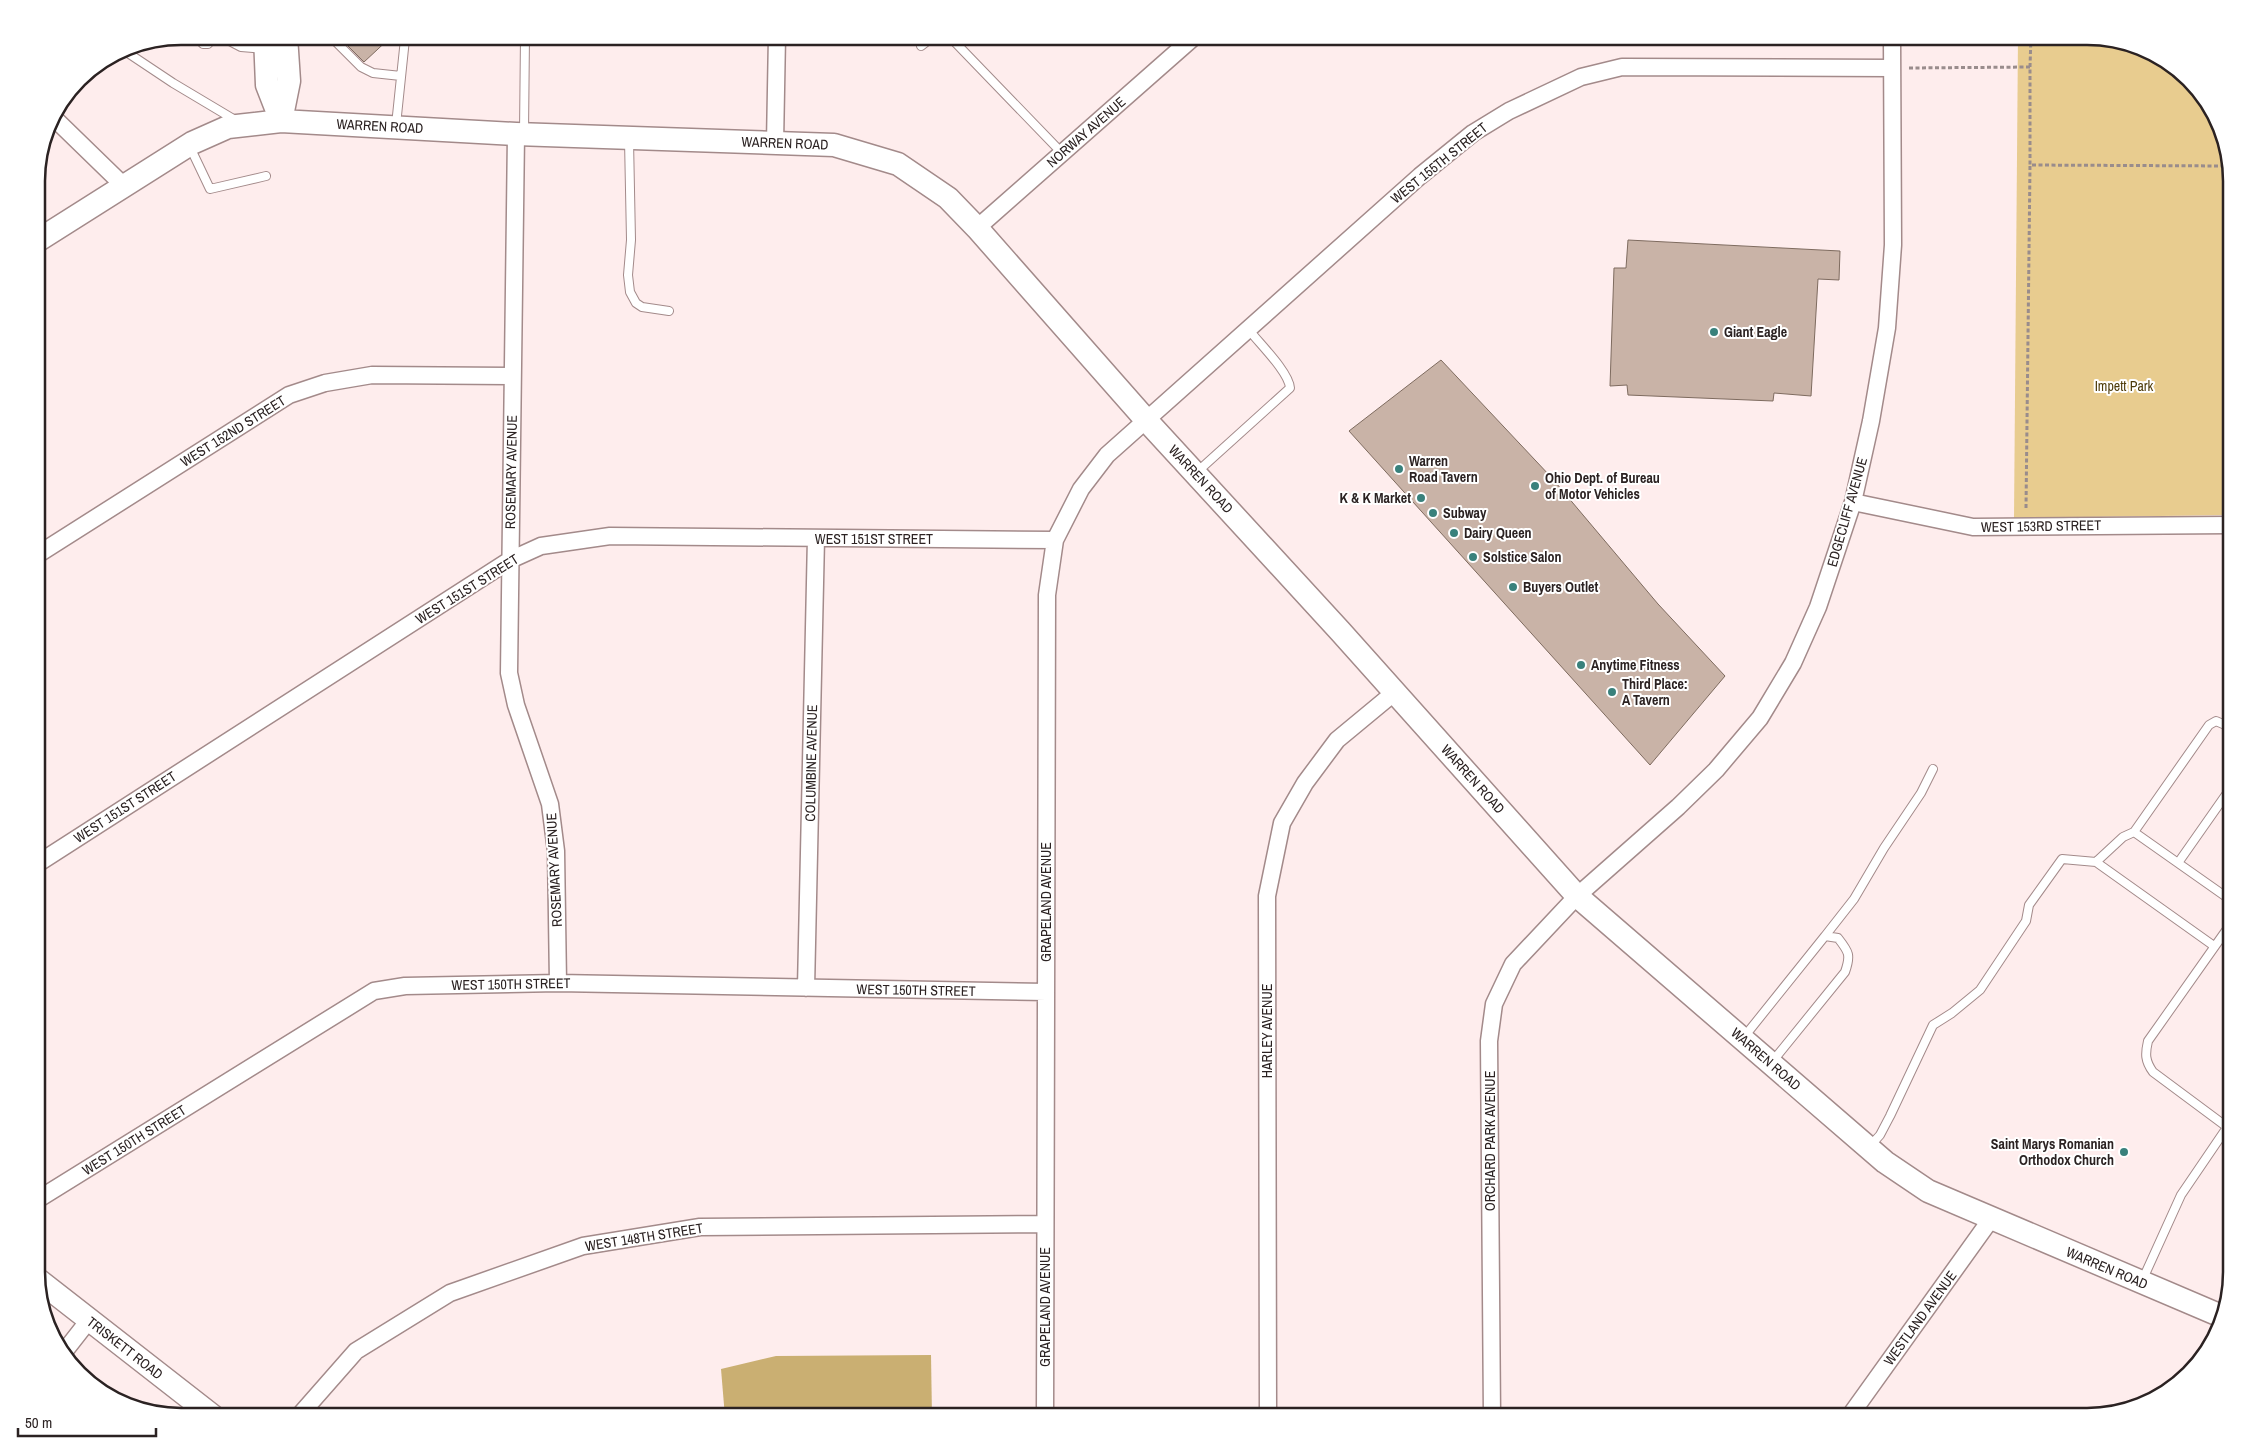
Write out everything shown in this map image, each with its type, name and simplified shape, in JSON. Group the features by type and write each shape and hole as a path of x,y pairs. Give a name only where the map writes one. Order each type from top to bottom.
{"main road":[{"path":"265,45 267,85 281,121"},
{"path":"281,121 290,81 287,45"},
{"name":"WARREN ROAD","path":"45,236 189,145 228,127 281,121 520,134 834,145 898,164 948,198 977,228 1147,421 1395,692 1577,896 1868,1148 1928,1191 2216,1314"},
{"name":"TRISKETT ROAD","path":"46,1286 202,1408"}],"street":[{"path":"775,143 777,45"},
{"name":"NORWAY AVENUE","path":"977,228 1184,45"},
{"name":"EDGECLIFF AVENUE","path":"1577,896 1678,807 1716,770 1760,718 1792,663 1818,607 1853,502 1871,421 1886,328 1893,245 1900,68 1894,45"},
{"name":"WEST 155TH STREET","path":"1147,421 1420,176 1473,133 1509,111 1580,77 1622,67 1900,68"},
{"path":"58,122 124,186"},
{"name":"ROSEMARY AVENUE","path":"520,134 512,376 509,672 516,705 550,804 556,851 558,983"},
{"name":"WEST 152ND STREET","path":"45,549 288,395 325,383 372,375 512,376"},
{"name":"GRAPELAND AVENUE","path":"1046,1408 1044,1224 1047,595 1055,540 1081,489 1107,455 1147,421"},
{"name":"WEST 153RD STREET","path":"1853,502 1973,527 2223,525"},
{"name":"WEST 151ST STREET","path":"45,858 510,560 541,546 610,536 1055,540"},
{"name":"COLUMBINE AVENUE","path":"806,988 816,538"},
{"name":"HARLEY AVENUE","path":"1268,1408 1267,896 1282,823 1305,783 1338,740 1395,692"},
{"name":"ORCHARD PARK AVENUE","path":"1492,1408 1489,1040 1494,1004 1513,964 1577,896"},
{"name":"WEST 150TH STREET","path":"45,1194 374,991 405,986 558,983 1046,992"},
{"name":"WESTLAND AVENUE","path":"1855,1408 1991,1219"},
{"name":"WEST 148TH STREET","path":"306,1408 356,1351 450,1293 583,1246 700,1227 1044,1224"},
{"path":"68,1347 89,1320"}],"lane":[{"path":"339,45 361,67 373,72 402,76"},
{"path":"396,127 405,45"},
{"path":"520,134 525,45"},
{"path":"958,45 1062,153"},
{"path":"130,55 173,83 244,125"},
{"path":"629,138 631,240 628,275 630,292 636,303 642,307 669,311"},
{"path":"189,145 210,189 266,176"},
{"path":"1196,474 1290,388 1289,381 1282,371 1248,330"},
{"path":"2096,862 2123,837 2134,832 2208,725 2216,721 2223,724"},
{"path":"1742,1038 1854,899 1884,848 1921,793 1933,769"},
{"path":"2178,863 2223,799"},
{"path":"2134,832 2223,895"},
{"path":"1868,1148 1880,1134 1890,1116 1933,1025 1952,1013 1980,990 2026,921 2029,905 2062,859 2096,862 2214,946"},
{"path":"2223,934 2148,1040 2145,1054 2147,1064 2153,1072 2223,1120"},
{"path":"1771,1063 1845,972 1848,962 1848,951 1838,938 1825,936"},
{"path":"2142,1282 2181,1195 2223,1133"}],"path":[{"path":"2026,508 2031,45"},
{"path":"1900,68 2030,67"},
{"path":"2030,165 2222,166"}],"green space":[{"name":"Impett Park","path":"2018,45 2104,46 2139,55 2155,63 2177,79 2200,106 2216,137 2222,164 2223,181 2223,515 2014,518"}],"shaded area":[{"path":"931,1355 932,1408 724,1408 721,1369 776,1356"}],"building":[{"path":"347,45 382,45 364,62"},
{"name":"Giant Eagle","path":"1628,240 1840,251 1839,280 1818,279 1811,396 1774,393 1773,401 1628,395 1627,385 1610,386 1614,268 1626,268"},
{"path":"1441,360 1551,477 1658,604 1725,676 1650,765 1349,431"}],"place":[{"name":"Giant Eagle","path":"1714,332"},
{"name":"Warren Road Tavern","path":"1399,469"},
{"name":"Ohio Dept. of Bureau of Motor Vehicles","path":"1535,486"},
{"name":"K & K Market","path":"1421,498"},
{"name":"Subway","path":"1433,513"},
{"name":"Dairy Queen","path":"1454,533"},
{"name":"Solstice Salon","path":"1473,557"},
{"name":"Buyers Outlet","path":"1513,587"},
{"name":"Anytime Fitness","path":"1581,665"},
{"name":"Third Place: A Tavern","path":"1612,692"},
{"name":"Saint Marys Romanian Orthodox Church","path":"2124,1152"}]}
